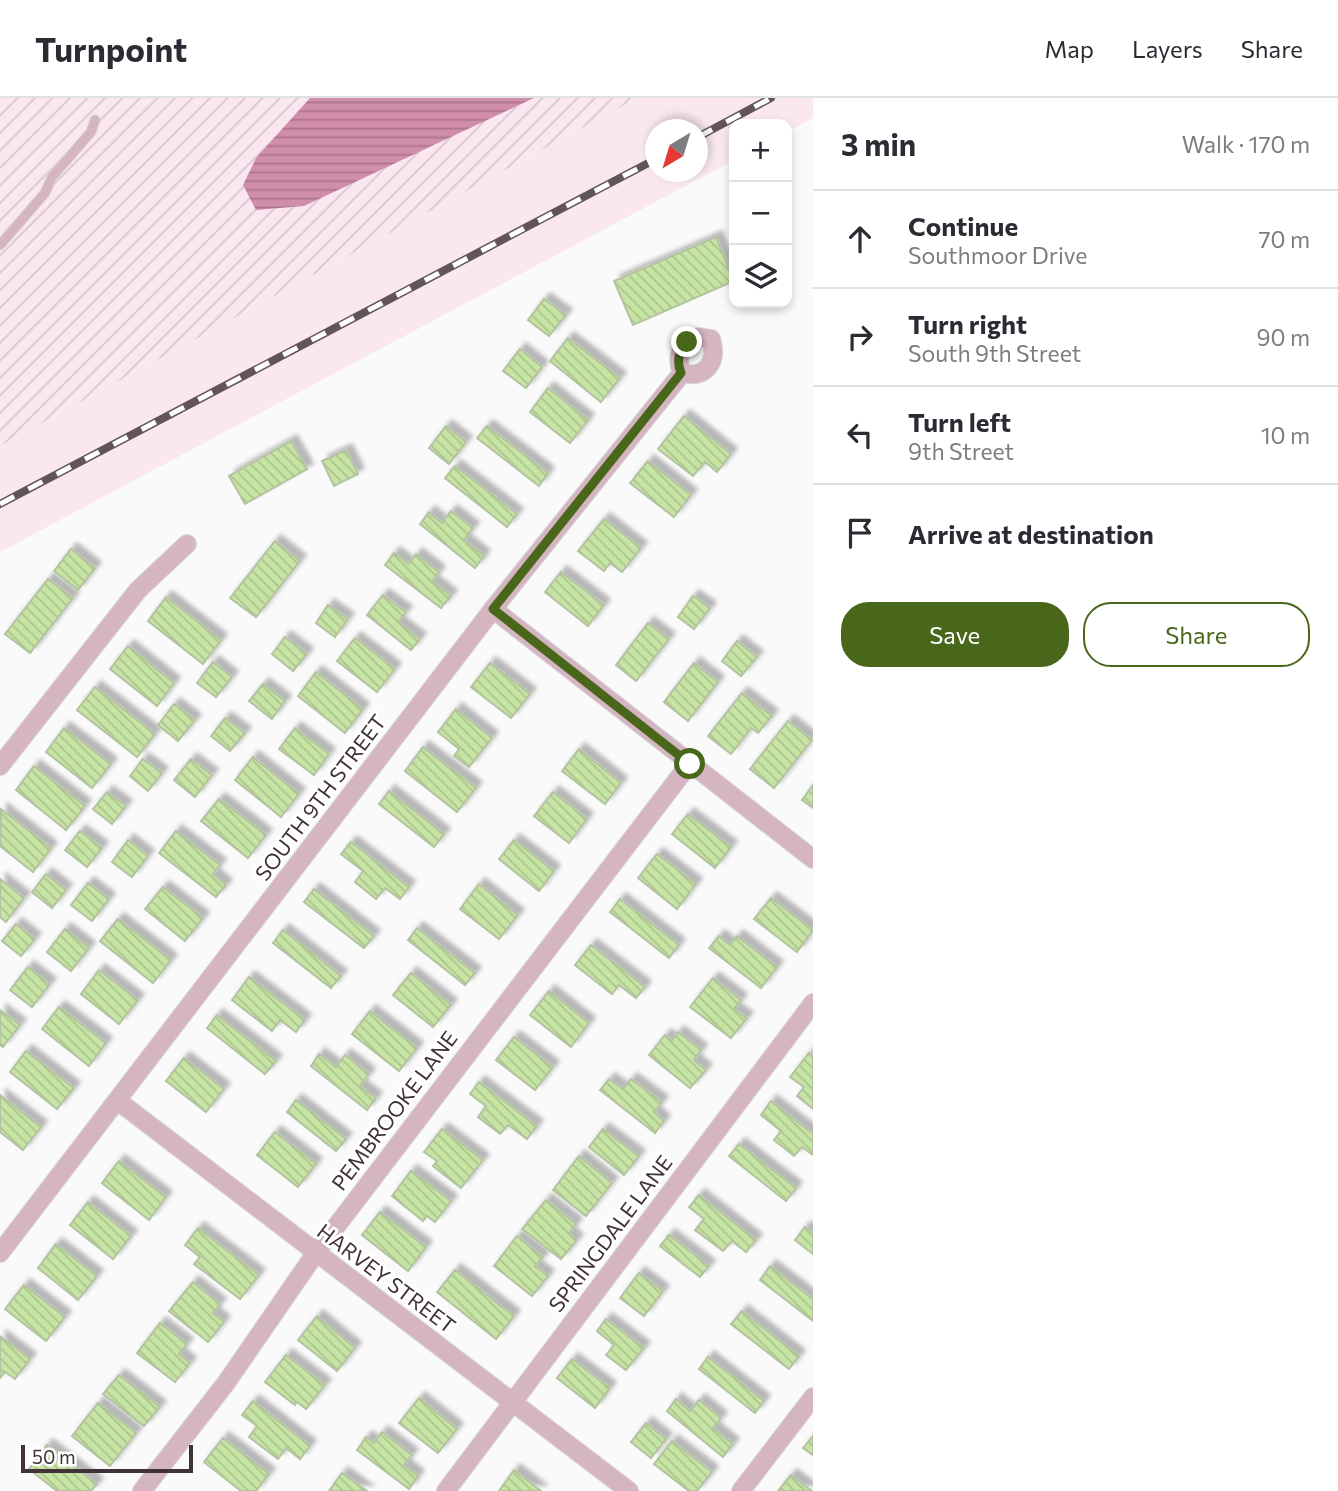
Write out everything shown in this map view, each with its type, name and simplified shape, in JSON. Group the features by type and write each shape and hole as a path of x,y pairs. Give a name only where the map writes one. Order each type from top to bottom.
{"street":[{"name":"SOUTH 9TH STREET","path":"0,1253 493,609 681,373"},
{"path":"0,766 138,590 187,544"},
{"path":"493,609 813,859"},
{"path":"0,746 28,731"},
{"name":"PEMBROOKE LANE","path":"142,1491 226,1383 315,1254 690,764"},
{"name":"SPRINGDALE LANE","path":"446,1491 813,1003"},
{"name":"HARVEY STREET","path":"118,1101 315,1254 629,1491"},
{"path":"741,1491 813,1397"}],"lane":[{"path":"0,245 45,193 52,177 91,132 95,120"}],"shaded area":[{"path":"0,98 637,98 0,446"},
{"path":"310,98 534,98 304,206 256,210 243,185 256,158"},
{"path":"637,98 813,98 813,118 792,129 792,119 729,119 729,163 708,174 708,119 645,119 645,182 693,182 0,552 0,446"}],"building":[{"path":"716,237 729,269 729,283 633,325 614,281"},
{"path":"544,299 566,315 549,336 528,320"},
{"path":"568,338 620,378 601,402 550,361"},
{"path":"520,349 542,367 526,388 503,371"},
{"path":"548,388 588,420 570,443 530,412"},
{"path":"684,416 731,454 717,472 705,462 693,476 658,449"},
{"path":"446,426 466,442 449,464 429,448"},
{"path":"487,426 548,473 539,486 477,438"},
{"path":"291,441 307,469 245,504 229,476"},
{"path":"346,450 358,474 334,486 322,461"},
{"path":"648,461 691,495 674,517 630,483"},
{"path":"455,466 517,514 507,527 445,478"},
{"path":"451,511 473,528 464,540 484,556 475,568 420,524 429,512 442,523"},
{"path":"604,519 641,548 622,572 610,563 604,571 578,551"},
{"path":"275,541 300,561 256,617 230,598"},
{"path":"71,549 95,568 78,590 54,571"},
{"path":"394,553 409,564 416,554 439,572 432,581 451,596 441,608 385,565"},
{"path":"561,572 604,605 588,626 545,592"},
{"path":"48,579 73,598 30,653 5,634"},
{"path":"383,595 406,612 398,622 420,639 411,650 367,615"},
{"path":"693,596 710,608 694,629 678,617"},
{"path":"166,597 221,640 203,664 148,621"},
{"path":"328,605 348,619 335,637 316,623"},
{"path":"648,623 669,639 636,681 616,665"},
{"path":"285,637 307,654 293,671 272,654"},
{"path":"355,638 395,669 377,692 337,661"},
{"path":"737,641 757,657 741,676 722,661"},
{"path":"128,646 174,683 157,706 110,669"},
{"path":"213,662 232,677 216,697 197,683"},
{"path":"490,663 530,694 511,718 471,687"},
{"path":"694,663 718,682 688,721 664,702"},
{"path":"316,672 363,709 345,733 298,696"},
{"path":"263,684 285,701 272,719 249,701"},
{"path":"95,687 155,734 137,757 77,710"},
{"path":"742,693 772,716 758,733 751,728 731,754 708,736"},
{"path":"174,704 195,720 178,741 158,725"},
{"path":"456,709 492,738 469,767 454,756 459,749 438,732"},
{"path":"225,718 245,733 230,751 211,736"},
{"path":"788,721 812,740 774,788 750,769"},
{"path":"64,728 111,764 92,788 46,752"},
{"path":"295,728 329,754 314,775 279,749"},
{"path":"423,747 476,788 457,812 405,771"},
{"path":"579,749 621,783 605,804 562,771"},
{"path":"253,757 299,794 281,817 235,780"},
{"path":"143,759 162,773 148,791 130,776"},
{"path":"191,759 212,775 195,797 174,780"},
{"path":"34,766 85,806 66,830 16,790"},
{"path":"813,785 813,808 802,800"},
{"path":"389,791 444,834 434,847 379,804"},
{"path":"107,792 126,806 112,824 93,809"},
{"path":"553,792 587,819 569,843 534,816"},
{"path":"219,799 266,835 248,858 201,821"},
{"path":"1,809 51,848 33,872 0,846"},
{"path":"688,814 731,847 715,868 672,834"},
{"path":"80,831 102,848 87,867 65,850"},
{"path":"176,831 220,865 213,874 226,885 216,897 159,853"},
{"path":"128,840 148,856 132,877 112,862"},
{"path":"514,840 554,871 539,891 499,859"},
{"path":"351,842 409,887 400,899 385,888 376,899 355,882 363,871 341,854"},
{"path":"657,854 696,884 677,909 638,878"},
{"path":"46,874 66,890 52,908 32,892"},
{"path":"0,879 24,898 6,922 0,917"},
{"path":"88,883 109,899 92,921 71,905"},
{"path":"479,884 518,915 499,939 460,909"},
{"path":"163,887 203,918 185,941 145,909"},
{"path":"314,889 374,936 364,948 304,902"},
{"path":"771,898 813,930 797,952 754,919"},
{"path":"620,899 679,945 669,958 610,912"},
{"path":"118,919 171,960 153,983 100,941"},
{"path":"16,924 35,939 21,956 2,941"},
{"path":"417,928 475,973 465,985 408,940"},
{"path":"65,929 89,948 71,971 47,952"},
{"path":"283,930 341,976 331,988 273,943"},
{"path":"719,936 730,945 737,936 777,967 761,988 709,948"},
{"path":"591,945 645,987 636,998 619,985 612,994 575,965"},
{"path":"28,967 50,984 32,1007 10,990"},
{"path":"99,970 138,1000 119,1024 81,994"},
{"path":"411,973 451,1005 433,1027 393,995"},
{"path":"249,977 305,1020 296,1032 280,1020 272,1031 232,1000"},
{"path":"713,978 741,1000 734,1009 747,1018 731,1038 690,1007"},
{"path":"549,991 589,1023 571,1047 530,1015"},
{"path":"59,1007 106,1043 89,1066 42,1029"},
{"path":"0,1010 20,1025 3,1047 0,1045"},
{"path":"370,1011 417,1048 399,1071 352,1034"},
{"path":"217,1015 276,1061 265,1074 207,1028"},
{"path":"678,1032 701,1050 694,1060 706,1070 690,1088 649,1055 665,1035 672,1040"},
{"path":"514,1037 553,1067 535,1090 496,1060"},
{"path":"26,1051 74,1088 57,1109 10,1072"},
{"path":"809,1053 813,1057 813,1109 797,1096 804,1087 790,1077"},
{"path":"319,1054 336,1067 345,1055 369,1074 360,1086 376,1098 367,1110 311,1066"},
{"path":"184,1058 224,1089 206,1112 166,1081"},
{"path":"609,1079 623,1089 631,1079 662,1102 654,1112 664,1121 655,1133 600,1090"},
{"path":"479,1082 537,1126 527,1139 508,1125 500,1134 478,1117 486,1106 470,1094"},
{"path":"0,1095 41,1127 23,1150 0,1132"},
{"path":"296,1100 346,1139 336,1151 287,1112"},
{"path":"771,1101 813,1134 813,1155 802,1147 794,1156 774,1140 781,1131 761,1115"},
{"path":"442,1129 483,1160 461,1188 433,1166 437,1161 424,1152"},
{"path":"603,1129 639,1156 624,1175 589,1147"},
{"path":"275,1132 316,1164 298,1187 257,1155"},
{"path":"739,1144 796,1188 786,1201 729,1156"},
{"path":"579,1156 612,1183 586,1216 553,1190"},
{"path":"119,1161 166,1197 149,1220 102,1183"},
{"path":"411,1171 451,1201 435,1222 427,1216 423,1221 392,1196"},
{"path":"699,1195 756,1240 746,1252 732,1241 723,1251 695,1230 704,1219 689,1207"},
{"path":"546,1200 576,1224 569,1233 577,1240 561,1259 522,1229"},
{"path":"88,1202 131,1236 113,1259 70,1225"},
{"path":"380,1212 426,1247 408,1271 362,1235"},
{"path":"805,1227 813,1233 813,1254 795,1240"},
{"path":"198,1228 259,1275 240,1299 194,1264 200,1257 185,1245"},
{"path":"669,1235 709,1266 700,1277 660,1246"},
{"path":"517,1236 543,1257 535,1266 548,1276 532,1296 494,1266"},
{"path":"56,1244 97,1276 78,1300 38,1268"},
{"path":"770,1266 813,1299 813,1321 760,1280"},
{"path":"455,1270 514,1316 496,1339 437,1292"},
{"path":"639,1273 663,1291 644,1316 620,1298"},
{"path":"193,1282 220,1304 213,1313 224,1322 208,1342 169,1311"},
{"path":"24,1285 65,1317 46,1341 5,1309"},
{"path":"742,1311 799,1356 789,1369 731,1324"},
{"path":"317,1316 355,1348 337,1371 298,1340"},
{"path":"606,1319 644,1348 626,1370 606,1355 614,1345 597,1331"},
{"path":"160,1323 187,1344 179,1354 190,1363 175,1382 137,1353"},
{"path":"0,1336 30,1359 15,1379 5,1372 0,1378"},
{"path":"286,1355 325,1385 306,1409 297,1402 295,1405 265,1382"},
{"path":"708,1357 764,1401 755,1413 699,1369"},
{"path":"572,1359 610,1388 595,1408 557,1378"},
{"path":"119,1375 160,1407 144,1426 103,1394"},
{"path":"419,1398 457,1429 438,1453 399,1423"},
{"path":"676,1399 690,1411 699,1400 721,1418 713,1428 733,1444 723,1457 667,1411"},
{"path":"253,1401 310,1446 300,1459 286,1448 278,1459 249,1437 257,1426 242,1415"},
{"path":"98,1403 136,1433 110,1466 72,1436"},
{"path":"646,1423 666,1439 651,1458 631,1442"},
{"path":"382,1432 412,1455 404,1465 418,1476 409,1489 357,1450 366,1437 374,1443"},
{"path":"813,1436 813,1455 803,1448"},
{"path":"223,1438 269,1474 256,1491 241,1491 204,1462"},
{"path":"672,1441 712,1472 697,1491 689,1491 654,1464"},
{"path":"47,1445 97,1484 91,1491 57,1491 29,1469"},
{"path":"514,1470 541,1491 499,1491"},
{"path":"342,1473 367,1491 329,1491"},
{"path":"791,1475 812,1491 778,1491"}],"railway":[{"path":"708,132 771,98"},
{"path":"0,504 645,165"}],"route":[{"path":"687,342 680,352 678,364 681,373 493,609 690,764"}]}
